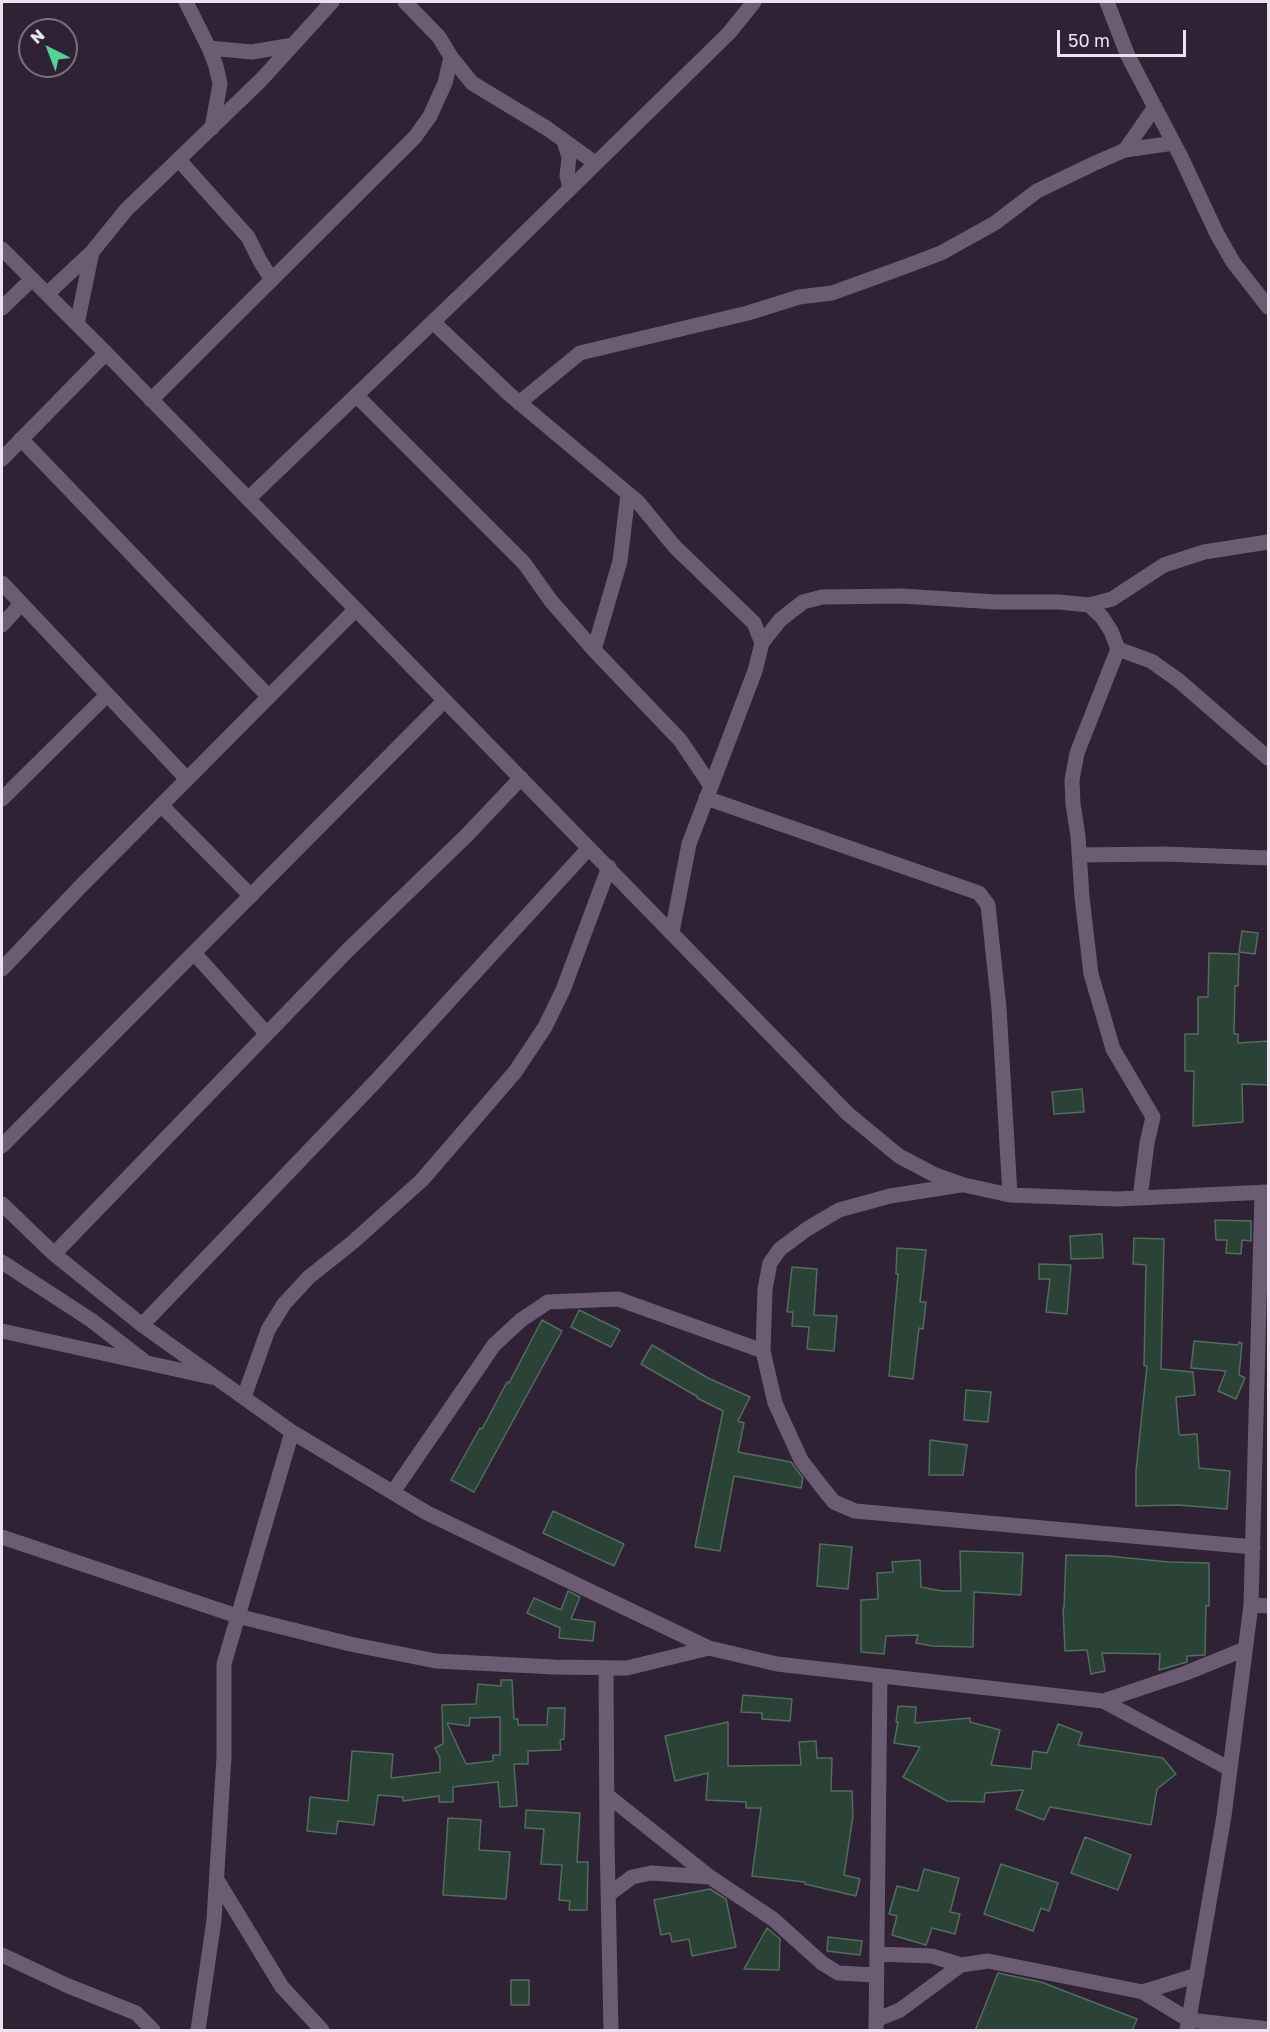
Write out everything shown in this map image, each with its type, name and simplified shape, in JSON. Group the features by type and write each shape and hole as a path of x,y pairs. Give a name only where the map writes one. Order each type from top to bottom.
{"street":[{"path":"186,2 209,48 220,84 212,128"},
{"path":"47,294 92,252 126,210 261,80 332,2"},
{"path":"405,2 439,37 451,57 472,83 548,129 595,163"},
{"path":"248,499 729,33 754,2"},
{"path":"1107,2 1128,56 1174,142 1216,234 1233,262 1269,307"},
{"path":"209,48 252,52 293,45"},
{"path":"151,400 415,137 430,116 445,83 451,57"},
{"path":"1125,150 1155,107"},
{"path":"564,141 569,157 567,176 570,188"},
{"path":"519,403 580,353 737,315 799,297 832,293 941,253 995,223 1037,191 1125,150 1174,142"},
{"path":"179,159 248,237 272,280"},
{"path":"2,249 609,867 848,1114 899,1156 933,1174 964,1185 1010,1195 1117,1199 1265,1192 1263,1367 1251,1605 1224,1816 1188,2025"},
{"path":"77,324 92,252"},
{"path":"2,308 32,279"},
{"path":"433,322 519,403 638,502 675,547 754,623 762,643"},
{"path":"2,459 106,353"},
{"path":"356,395 525,563 551,601 594,650 680,740 708,792 979,893 988,905 999,1008 1010,1195"},
{"path":"21,439 269,697"},
{"path":"594,650 620,561 628,494"},
{"path":"672,932 689,844 755,671 762,643 780,620 803,602 822,597 901,596 1089,605 1112,599 1164,566 1204,552 1269,542"},
{"path":"2,583 187,779"},
{"path":"2,625 21,604"},
{"path":"1089,605 1107,624 1118,649 1077,753 1072,780 1082,897 1091,974 1103,1020 1113,1049 1153,1117 1147,1143 1140,1198"},
{"path":"2,969 161,805 356,610"},
{"path":"1118,649 1151,661 1178,680 1269,758"},
{"path":"2,799 107,694"},
{"path":"2,1146 444,701"},
{"path":"54,1254 348,950 466,836 521,778"},
{"path":"161,805 251,896"},
{"path":"142,1325 375,1082 590,848"},
{"path":"1079,855 1164,854 1269,858"},
{"path":"244,1396 268,1330 284,1304 309,1277 353,1242 422,1180 516,1072 545,1027 563,990 609,867"},
{"path":"194,953 267,1034"},
{"path":"964,1185 890,1196 839,1210 780,1249 771,1263 765,1289 763,1351 775,1403 801,1460 834,1502 855,1511 1253,1547"},
{"path":"2,1204 54,1254 142,1325 292,1432 427,1513 709,1648 777,1664 1103,1701 1230,1769"},
{"path":"2,1262 90,1320 149,1364"},
{"path":"393,1492 494,1345 521,1320 548,1302 618,1299 763,1351"},
{"path":"2,1331 217,1378"},
{"path":"198,2031 214,1920 217,1880 224,1757 224,1664 292,1432"},
{"path":"2,1537 237,1616 350,1644 436,1660 627,1668 709,1648"},
{"path":"1251,1605 1269,1606"},
{"path":"1103,1701 1186,1673 1245,1649"},
{"path":"606,1668 611,2031"},
{"path":"876,2025 880,1676"},
{"path":"607,1795 710,1877 773,1919 822,1964 838,1973 877,1976"},
{"path":"608,1895 633,1877 651,1873 710,1877"},
{"path":"217,1880 282,1987 322,2031"},
{"path":"877,1954 932,1956 961,1965 988,1961 1143,1992 1188,2025 1269,2029"},
{"path":"2,1955 136,2013 153,2031"},
{"path":"876,2025 961,1965"},
{"path":"1143,1992 1197,1975"}],"building":[{"path":"1242,931 1258,933 1255,954 1239,952"},
{"path":"1209,953 1239,954 1238,986 1235,986 1234,1034 1238,1034 1238,1043 1269,1041 1269,1085 1242,1084 1243,1122 1193,1126 1194,1071 1185,1071 1185,1034 1198,1034 1198,997 1208,997"},
{"path":"1082,1089 1084,1112 1054,1114 1052,1092"},
{"path":"1215,1220 1251,1221 1251,1241 1242,1240 1241,1254 1226,1253 1227,1240 1216,1240"},
{"path":"1102,1234 1103,1258 1071,1259 1070,1236"},
{"path":"1134,1238 1164,1239 1161,1369 1193,1372 1195,1395 1176,1397 1179,1435 1197,1434 1199,1468 1230,1471 1227,1509 1178,1505 1136,1506 1136,1471 1147,1366 1144,1366 1146,1265 1133,1264"},
{"path":"897,1248 926,1250 920,1302 926,1302 923,1329 919,1328 913,1379 889,1376 898,1274 896,1274"},
{"path":"1039,1264 1071,1265 1067,1314 1046,1312 1050,1279 1039,1279"},
{"path":"792,1267 817,1269 814,1315 837,1316 834,1351 807,1349 809,1327 792,1326 793,1312 787,1312"},
{"path":"579,1310 620,1330 611,1347 571,1327"},
{"path":"542,1320 562,1331 474,1492 451,1480 507,1382 509,1383"},
{"path":"1194,1341 1238,1345 1239,1342 1242,1343 1239,1375 1245,1378 1236,1399 1218,1391 1226,1371 1191,1368"},
{"path":"652,1345 708,1378 750,1397 738,1421 744,1423 738,1452 791,1462 803,1478 801,1488 734,1476 720,1551 695,1547 723,1411 641,1364"},
{"path":"966,1390 991,1392 988,1422 964,1420"},
{"path":"930,1440 967,1445 963,1475 929,1475"},
{"path":"553,1511 624,1544 614,1566 543,1533"},
{"path":"820,1544 852,1547 848,1589 817,1586"},
{"path":"960,1551 1023,1553 1021,1595 974,1592 973,1647 932,1646 916,1643 918,1635 886,1636 884,1654 861,1652 861,1600 878,1599 877,1573 893,1572 892,1562 920,1560 921,1587 942,1591 961,1591"},
{"path":"1066,1555 1209,1563 1209,1606 1206,1606 1205,1655 1187,1656 1187,1662 1159,1670 1160,1654 1102,1653 1105,1671 1091,1674 1087,1650 1065,1651 1063,1608"},
{"path":"568,1591 580,1597 571,1619 595,1622 593,1641 559,1638 560,1628 527,1613 534,1598 561,1610"},
{"path":"501,1680 512,1680 514,1719 518,1719 518,1725 547,1725 548,1708 565,1708 564,1739 560,1740 561,1750 528,1751 528,1764 514,1764 517,1806 500,1807 498,1782 453,1787 453,1802 439,1802 439,1796 403,1801 403,1797 378,1795 374,1825 338,1821 336,1834 307,1831 310,1797 348,1801 352,1751 393,1754 391,1778 440,1772 440,1758 435,1748 443,1744 442,1705 476,1704 478,1684 501,1686","holes":["500,1717 500,1755 493,1755 493,1761 466,1764 447,1723 469,1726 470,1718"]},
{"path":"743,1695 792,1699 790,1721 762,1719 762,1713 741,1712"},
{"path":"898,1706 916,1707 915,1723 970,1718 970,1722 1000,1730 991,1765 1031,1769 1033,1751 1047,1753 1058,1724 1082,1733 1078,1745 1163,1758 1176,1774 1157,1789 1151,1825 1050,1807 1044,1820 1016,1809 1023,1790 985,1793 984,1802 947,1801 903,1777 920,1747 894,1743"},
{"path":"728,1722 728,1766 801,1765 799,1742 816,1741 817,1758 832,1758 831,1791 852,1791 853,1816 844,1875 860,1879 856,1896 805,1884 805,1882 752,1876 761,1808 746,1808 746,1802 706,1800 708,1773 675,1781 665,1736"},
{"path":"526,1810 580,1813 577,1862 588,1862 587,1910 569,1910 570,1901 559,1900 562,1865 541,1864 544,1829 525,1828"},
{"path":"448,1818 481,1820 479,1850 510,1852 506,1899 443,1895"},
{"path":"1085,1837 1131,1855 1118,1890 1071,1873"},
{"path":"1001,1864 1058,1883 1049,1911 1041,1908 1033,1931 984,1914"},
{"path":"924,1869 959,1878 950,1912 960,1914 955,1934 932,1928 926,1945 892,1935 897,1916 889,1914 897,1886 918,1891"},
{"path":"710,1889 726,1899 736,1947 692,1956 689,1939 672,1942 670,1933 661,1935 654,1900"},
{"path":"767,1928 780,1939 779,1970 744,1969"},
{"path":"828,1937 862,1941 860,1955 827,1951"},
{"path":"998,1973 1041,1982 1137,2019 1132,2031 975,2031"},
{"path":"511,1980 529,1980 529,2005 511,2005"}]}
